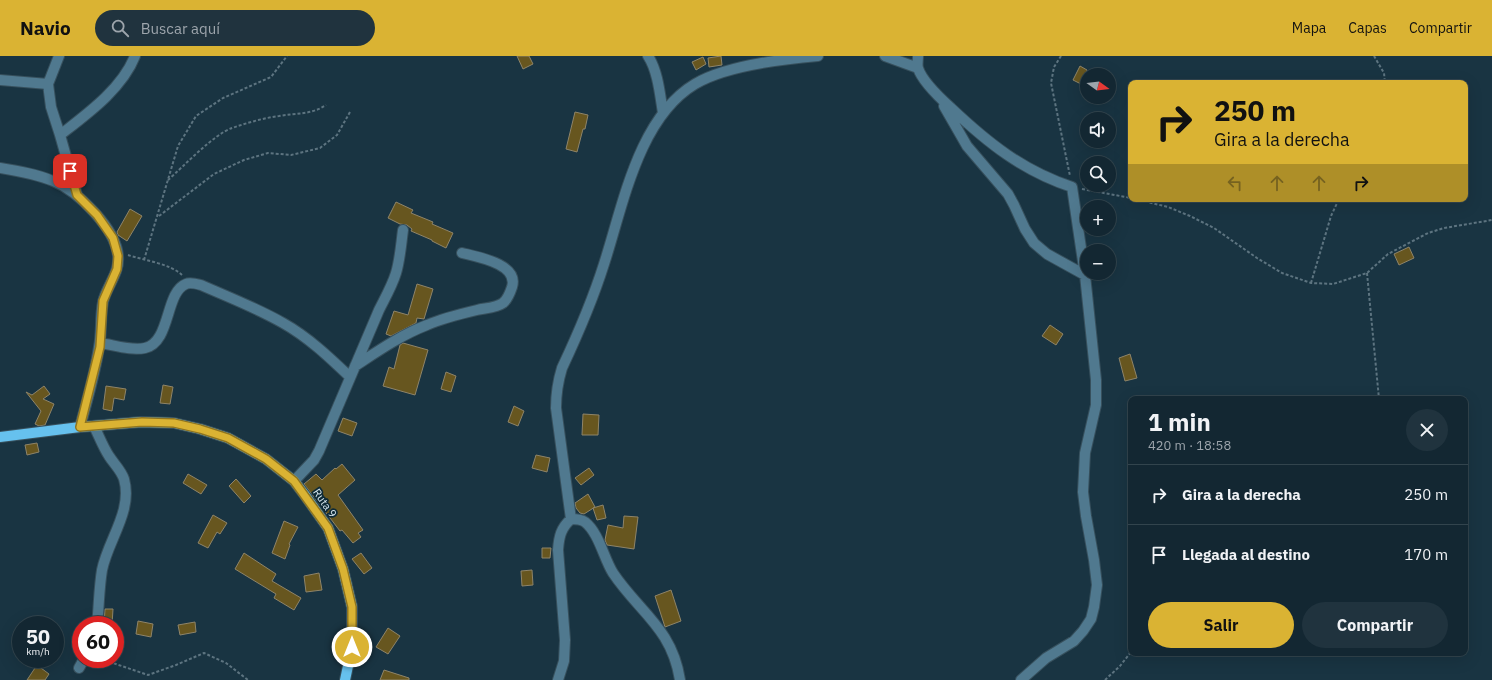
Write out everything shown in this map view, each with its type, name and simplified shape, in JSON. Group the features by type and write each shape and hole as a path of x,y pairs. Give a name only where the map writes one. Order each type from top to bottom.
{"main road":[{"name":"Ruta 9","path":"0,437 80,427 142,422 174,423 228,438 266,459 294,481 328,528 343,569 352,607 352,647 345,680"}],"street":[{"path":"59,56 48,84 51,108 77,195"},
{"path":"60,135 113,90 124,76 134,56"},
{"path":"648,56 651,60 658,85 662,113"},
{"path":"571,519 556,408 558,380 604,265 633,170 643,147 662,113 674,99 695,84 712,76 743,67 799,57 818,56"},
{"path":"885,56 907,60 918,68 939,97 984,139 1013,159 1042,176 1072,187 1080,244"},
{"path":"918,56 918,68"},
{"path":"0,80 48,84"},
{"path":"939,97 967,146 1008,194 1025,229 1034,243 1048,254 1080,272"},
{"path":"0,168 27,173 54,181 77,195 97,215 113,238 118,259 117,269 103,301 100,343 80,427"},
{"path":"294,481 314,460 319,451 396,273 403,230"},
{"path":"355,366 395,340 424,326 451,316 503,303 509,296 513,285 513,277 509,271 492,262 462,253"},
{"path":"1020,680 1046,658 1074,641 1091,619 1094,607 1097,585 1083,492 1085,453 1096,405 1096,380 1086,280"},
{"path":"100,343 137,349 147,348 155,343 162,332 174,299 180,288 190,283 201,285 283,323 304,336 325,353 350,377"},
{"path":"94,426 110,457 122,474 126,493 125,505 121,520 108,550 102,571 98,616"},
{"path":"558,680 564,661 565,640 558,550 560,533 571,519 578,519 585,522 591,529 613,572 663,633 674,657 680,680"}],"path":[{"path":"144,260 178,146 196,116 223,98 271,77 287,56"},
{"path":"1061,56 1054,67 1051,83 1072,187 1128,197"},
{"path":"1374,56 1384,73 1385,80"},
{"path":"167,181 212,141 230,128 281,115 300,114 319,109 326,105"},
{"path":"158,217 214,174 244,160 268,153 291,155 320,148 337,135 350,112"},
{"path":"1147,202 1168,207 1214,228 1257,258 1282,273 1311,282 1333,284 1367,273 1388,254 1428,233 1444,228 1492,220"},
{"path":"1311,282 1331,216 1338,202"},
{"path":"118,259 126,255 165,266 179,272 190,283"},
{"path":"1367,273 1379,396"},
{"path":"124,667 148,675 176,666 204,653 226,663 248,680"},
{"path":"1106,680 1128,656"}],"building":[{"path":"517,56 529,56 533,64 523,69"},
{"path":"721,56 722,65 709,67 708,58"},
{"path":"703,57 706,64 696,70 692,62"},
{"path":"1080,66 1084,68 1080,68 1080,84 1073,80"},
{"path":"575,112 588,115 577,152 566,149"},
{"path":"396,202 413,210 411,213 433,222 432,224 453,233 446,248 411,231 412,229 407,225 400,224 388,218"},
{"path":"130,209 142,216 127,241 118,235 117,232"},
{"path":"1409,247 1414,258 1399,265 1394,254"},
{"path":"417,284 433,289 424,319 417,318 416,323 391,336 386,334 394,311 408,315"},
{"path":"1050,325 1063,334 1056,345 1042,336"},
{"path":"403,343 428,350 415,395 383,386 389,367 394,369 400,345"},
{"path":"1130,354 1137,378 1125,381 1119,358"},
{"path":"446,372 456,376 451,392 441,389"},
{"path":"163,385 173,387 170,404 160,403"},
{"path":"44,386 50,394 43,399 54,404 45,425 39,426 35,424 41,411 26,392 32,395"},
{"path":"106,386 126,389 124,400 114,398 112,411 103,409"},
{"path":"514,406 524,411 518,426 508,422"},
{"path":"583,414 599,415 598,435 582,435"},
{"path":"343,418 357,423 352,436 338,431"},
{"path":"37,443 39,452 27,455 25,445"},
{"path":"536,455 550,458 547,472 532,468"},
{"path":"342,464 355,480 338,495 363,530 358,533 361,537 353,543 342,530 340,531 304,484 316,474 322,480 335,468 336,469"},
{"path":"589,468 594,475 581,485 575,478"},
{"path":"188,474 207,485 201,494 183,483"},
{"path":"236,479 251,496 244,503 229,486"},
{"path":"588,494 595,507 584,514 580,513 576,508 575,503"},
{"path":"603,505 606,518 597,520 593,508"},
{"path":"213,515 227,523 220,534 217,532 208,548 198,543"},
{"path":"624,516 638,517 634,549 607,545 605,540 608,525 623,528"},
{"path":"284,521 298,527 289,544 290,545 285,559 272,553"},
{"path":"542,548 551,548 550,558 542,558"},
{"path":"244,553 276,574 272,581 301,598 294,610 274,598 276,594 235,569"},
{"path":"361,553 372,568 364,574 352,559"},
{"path":"532,570 533,585 522,586 521,571"},
{"path":"319,573 322,590 306,592 304,576"},
{"path":"671,590 681,621 665,627 655,596"},
{"path":"105,609 113,609 113,616 105,616"},
{"path":"138,621 153,624 151,637 136,634"},
{"path":"195,622 196,632 180,635 178,625"},
{"path":"388,628 400,636 388,654 376,647"},
{"path":"35,668 41,668 49,674 45,680 27,680"},
{"path":"384,670 409,678 409,680 380,680"}],"route":[{"path":"70,171 77,195 97,215 113,238 118,256 117,269 103,301 100,347 80,427 142,422 174,423 200,429 228,438 266,459 294,481 328,528 343,569 352,607 352,647"}]}
